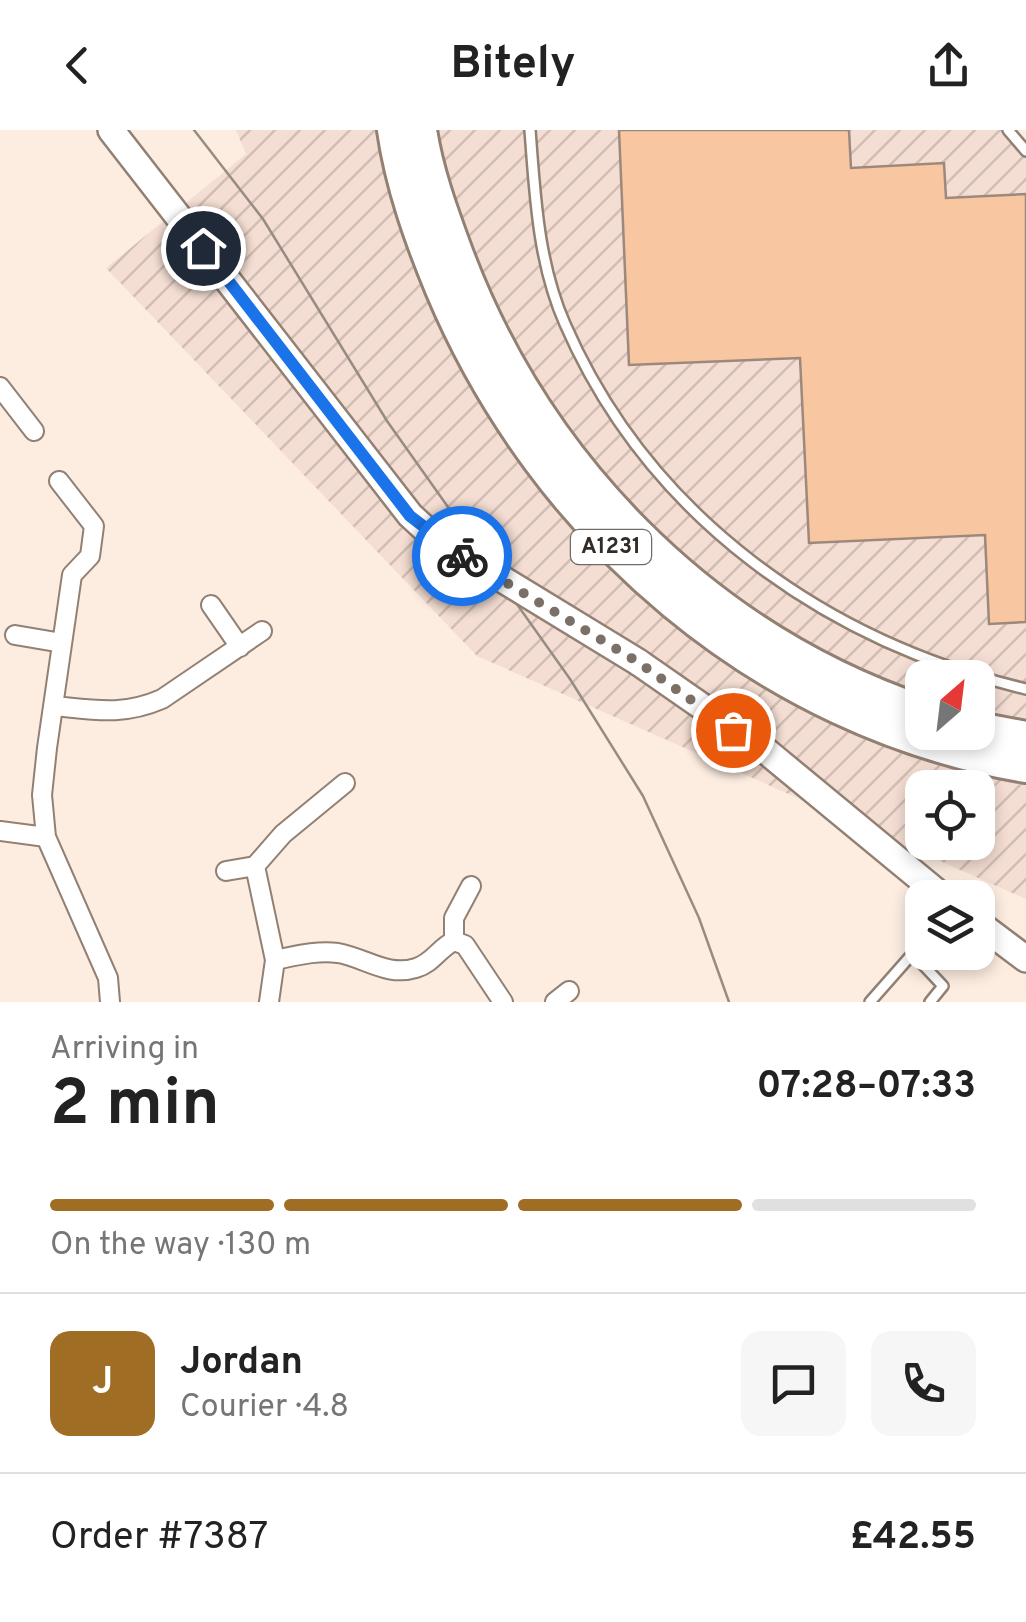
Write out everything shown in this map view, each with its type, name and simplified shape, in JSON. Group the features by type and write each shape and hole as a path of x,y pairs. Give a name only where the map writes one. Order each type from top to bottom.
{"highway":[{"name":"A1231","path":"394,130 427,254 475,362 505,415 557,488 601,537 650,584 706,628 822,699 931,744 1026,766"},
{"name":"A1231","path":"420,130 438,205 493,340 526,400 604,503 659,556 718,603 836,675 905,705"},
{"path":"995,732 1026,738"}],"street":[{"path":"111,130 410,516 435,538 638,662 766,751 922,880"},
{"path":"0,388 34,430"},
{"path":"59,482 94,526 90,556 72,575 42,795 46,836 108,978 110,1002"},
{"path":"210,605 240,646"},
{"path":"54,706 110,711 144,706 262,631"},
{"path":"15,636 62,643"},
{"path":"226,870 255,866 283,834 345,783"},
{"path":"0,830 46,836"},
{"path":"255,866 275,960 268,1002"},
{"path":"275,960 337,953 372,966 402,971 429,963 454,941 454,918 472,886"},
{"path":"995,936 1026,959"},
{"path":"454,941 465,945 503,1002"}],"lane":[{"path":"530,130 538,230 564,322 592,376 638,448 711,528 761,571 807,601 928,662 1026,689"},
{"path":"1008,130 1026,150"},
{"path":"870,1002 905,962"},
{"path":"928,970 943,986 930,1002"}],"shaded area":[{"path":"236,130 1014,130 1026,142 1026,899 995,885 995,880 983,880 938,860 995,860 995,770 905,770 905,845 477,656 106,268 246,154"}],"building":[{"path":"619,130 849,130 851,168 944,163 946,198 1026,194 1026,622 989,624 985,535 809,543 800,358 629,365"}],"tram line":[{"path":"194,130 263,219 387,421 570,679 643,796 699,918 729,1002"}],"way so far":[{"path":"462,556 638,662 733,730"}],"route":[{"path":"203,248 410,516 462,556"}]}
